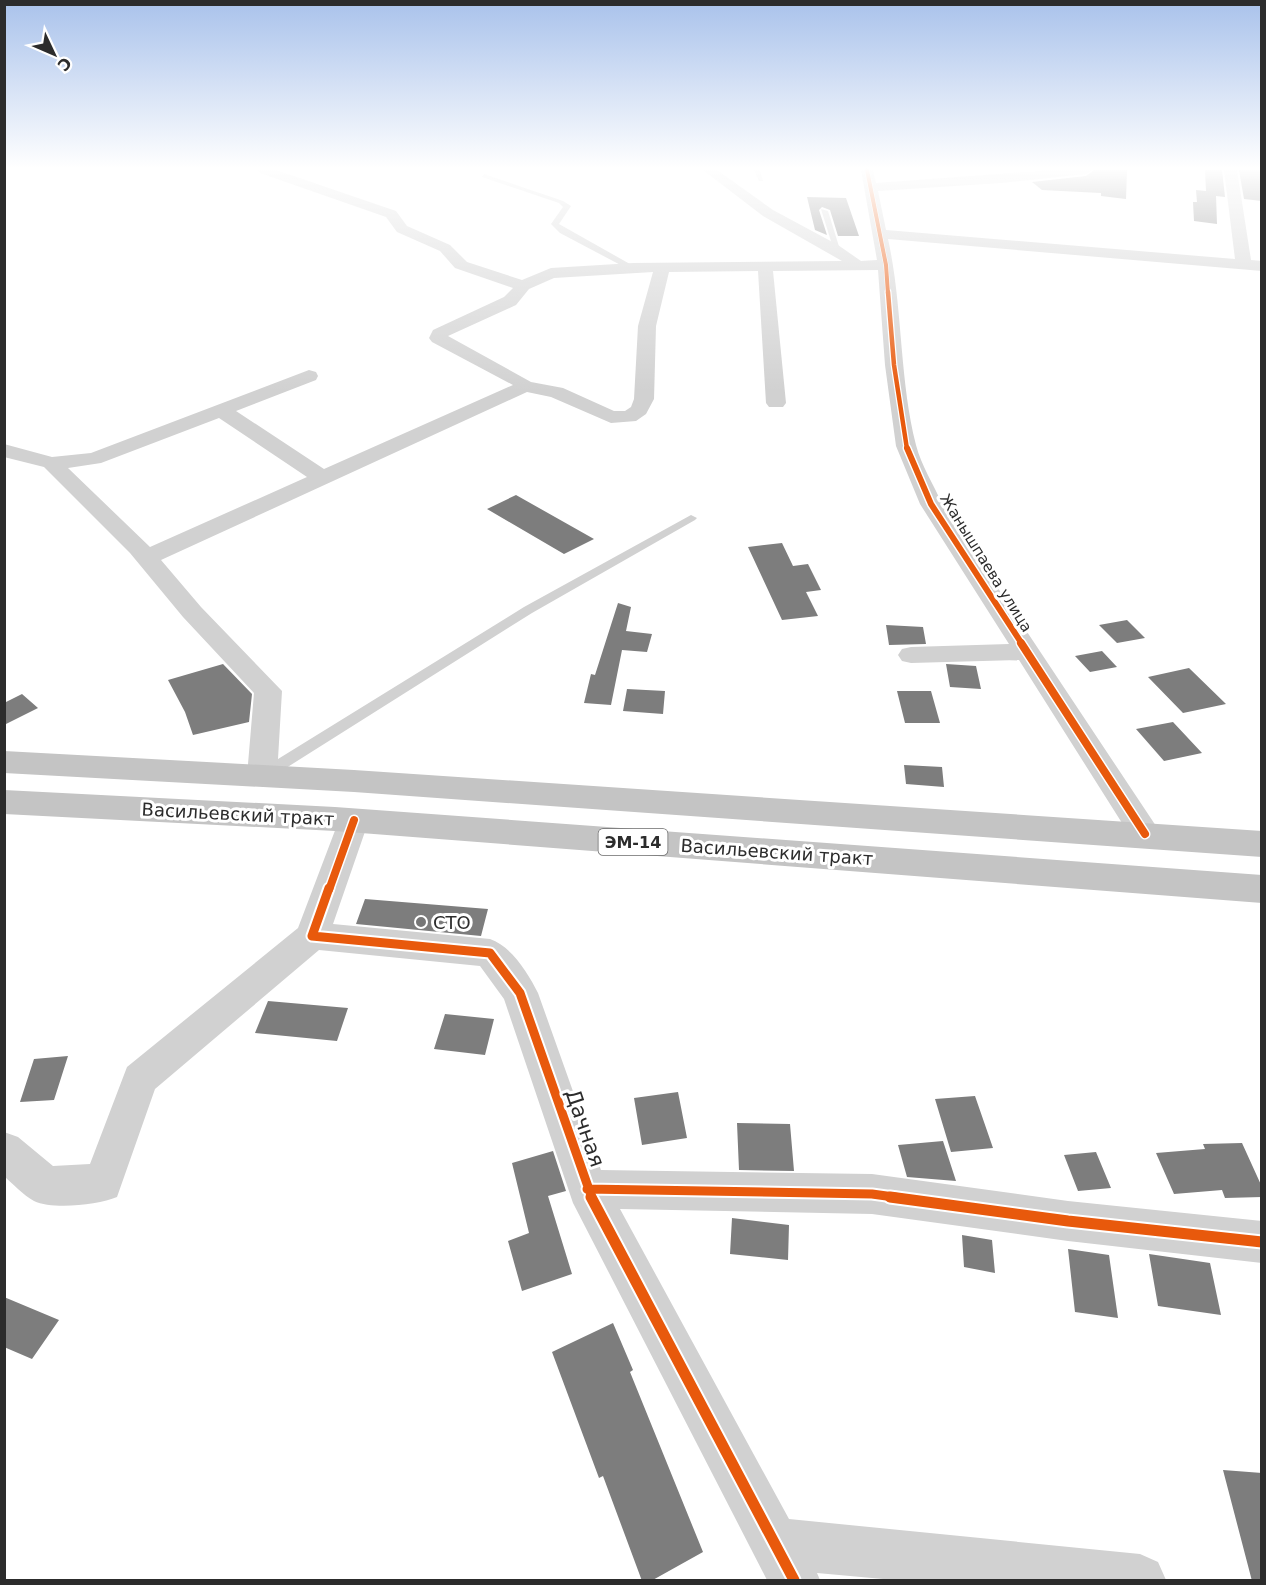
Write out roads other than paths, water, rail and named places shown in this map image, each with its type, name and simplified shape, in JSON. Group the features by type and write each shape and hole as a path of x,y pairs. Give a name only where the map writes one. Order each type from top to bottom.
{"main road":[{"name":"ЭМ-14","path":"4,762 487,790 1145,834 1262,844"},
{"path":"472,830 487,790"},
{"path":"568,837 577,796"},
{"name":"Васильевский тракт","path":"4,802 354,820 1262,889"}],"street":[{"path":"436,244 445,248 461,265 523,286"},
{"path":"824,244 857,265"},
{"name":"Жанышпаева улица","path":"882,244 886,265 894,365 906,446 931,504 1145,834"},
{"path":"997,244 1262,266"},
{"path":"1241,244 1244,265"},
{"path":"662,269 647,326 644,399 639,410 629,417 611,417 556,392 525,386 520,381 438,338 439,334 510,301 523,286 551,273 633,268 886,265"},
{"path":"765,266 776,403"},
{"path":"4,450 51,463 94,459 309,376"},
{"path":"146,558 525,386"},
{"path":"221,410 323,478"},
{"path":"51,463 146,558 192,612 268,691 262,776"},
{"path":"911,655 1027,652"},
{"path":"4,1150 46,1186 103,1183 140,1079 312,936 354,820"},
{"name":"Дачная","path":"312,936 490,953 520,993 587,1189 784,1562"},
{"path":"587,1189 872,1194 1068,1221 1262,1242"},
{"path":"784,1562 1140,1581"}],"lane":[{"path":"588,244 633,268"},
{"path":"836,244 838,251"},
{"path":"262,776 528,610 691,518"}],"place":[{"name":"СТО","path":"421,922"}]}
